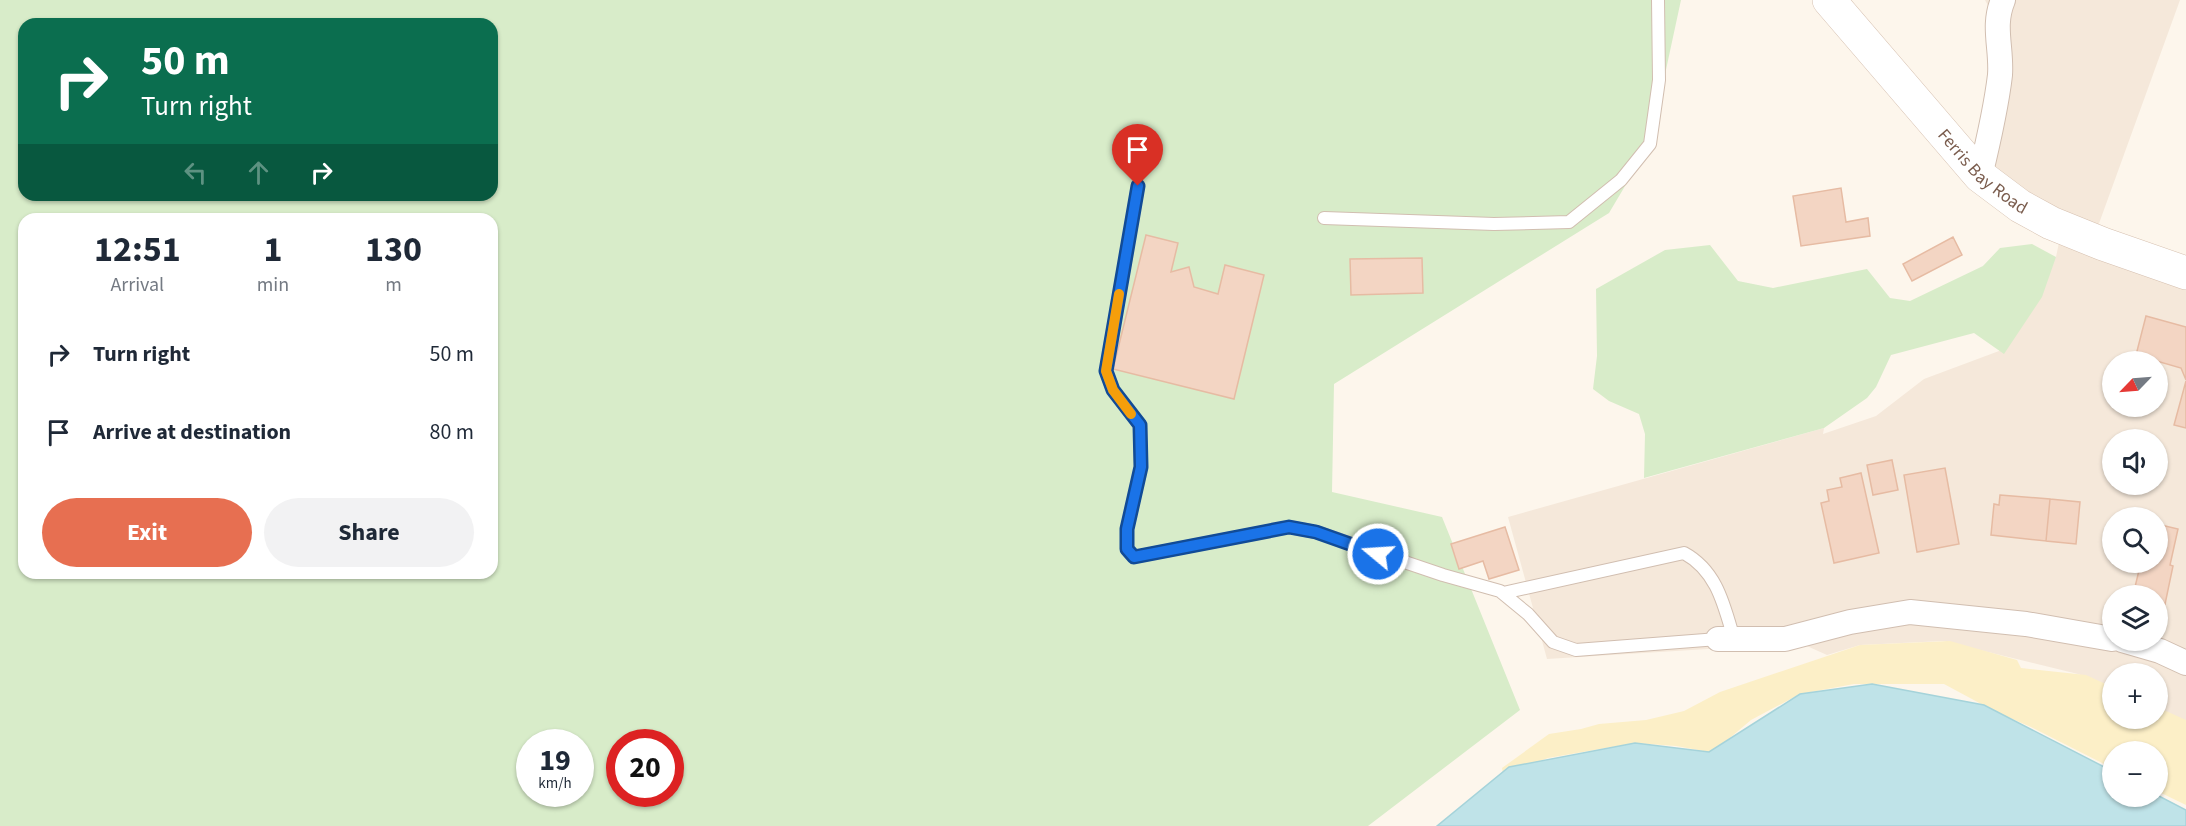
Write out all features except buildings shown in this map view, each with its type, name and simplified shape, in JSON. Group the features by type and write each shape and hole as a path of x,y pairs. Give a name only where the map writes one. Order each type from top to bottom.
{"main road":[{"name":"Ferris Bay Road","path":"1829,0 1980,177 2020,206 2051,223 2186,273"}],"street":[{"path":"1980,177 1994,117 2000,71 1996,21 2003,0"},
{"path":"1726,639 1785,639 1850,622 1910,612 2026,624 2102,637"},
{"path":"2160,651 2186,663"}],"lane":[{"path":"1324,218 1494,224 1569,222 1621,180 1650,144 1659,80 1658,0"},
{"path":"1138,186 1106,371 1113,390 1140,425 1141,467 1127,529 1127,549 1134,557 1289,527 1316,532 1432,572 1503,593 1528,614 1553,642 1576,650 1726,639 1723,601 1710,575 1696,560 1684,553 1503,593"}],"shaded area":[{"path":"1985,0 2180,0 2093,240 2186,273 2186,721 2168,714 2168,663 2102,663 2102,685 2078,674 1943,641 1860,645 1827,655 1789,638 1788,644 1547,659 1508,517 1824,428 1823,434 1876,416 1924,379 1999,351 2056,257 2062,228 1980,176 1996,21"}],"green space":[{"path":"0,0 1681,0 1650,144 1609,213 1334,384 1332,492 1442,517 1520,710 1368,826 0,826"},
{"path":"2032,244 2056,257 2042,297 2004,354 1974,333 1891,355 1876,387 1867,398 1824,428 1644,478 1645,434 1639,414 1609,401 1593,389 1597,356 1596,289 1665,250 1710,245 1738,281 1773,288 1867,269 1890,298 1910,301 1983,266 2000,248"}],"sand":[{"path":"1950,641 2017,660 2021,668 2086,675 2102,682 2102,729 2168,729 2168,712 2186,720 2186,805 2168,796 2168,741 2102,741 2102,763 1996,712 1944,684 1854,684 1800,694 1751,720 1719,747 1709,752 1676,746 1635,743 1548,758 1503,774 1502,768 1549,734 1599,724 1646,720 1684,711 1720,692 1860,645"}],"water":[{"path":"1872,684 1984,705 2102,766 2102,807 2168,807 2168,801 2186,810 2186,826 1437,826 1509,767 1635,743 1709,752 1800,694"}],"slow traffic":[{"path":"1119,294 1106,371 1113,390 1131,414"}],"route":[{"path":"1138,186 1106,371 1113,390 1140,425 1141,467 1127,529 1127,549 1134,557 1289,527 1316,532 1378,554"}]}
